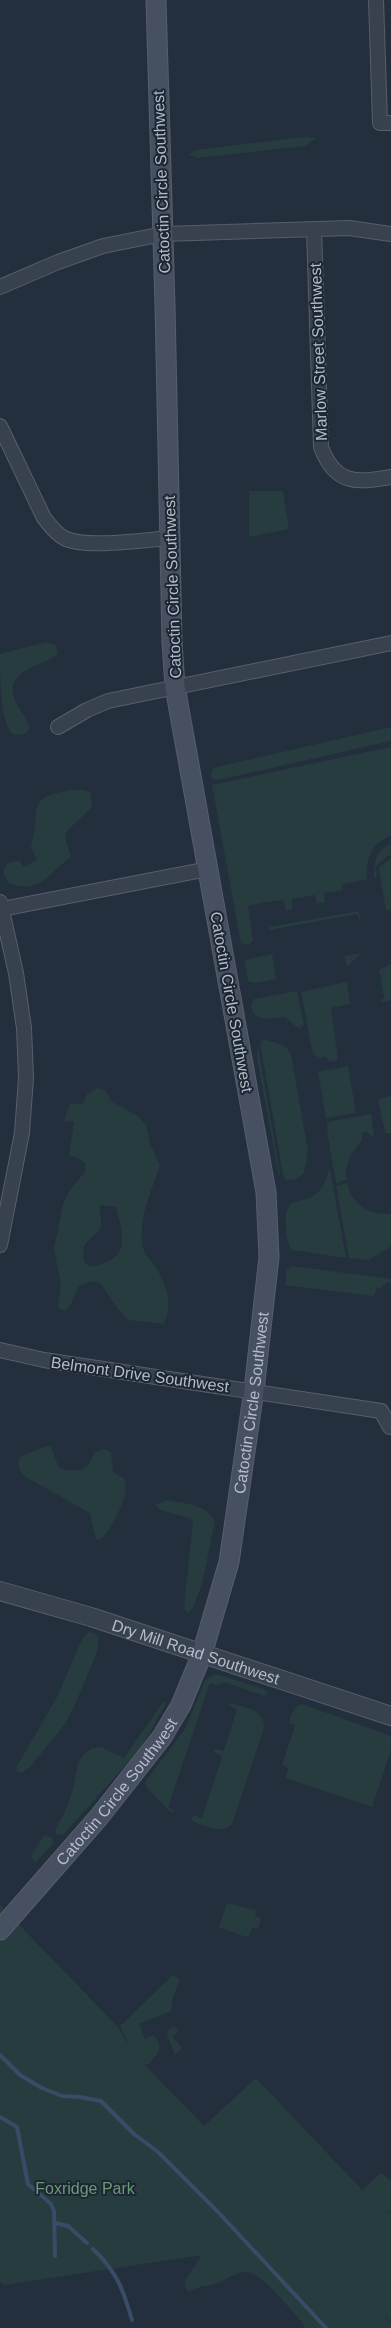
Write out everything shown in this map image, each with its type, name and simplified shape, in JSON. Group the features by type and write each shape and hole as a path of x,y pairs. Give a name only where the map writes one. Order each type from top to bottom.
{"main road":[{"name":"Catoctin Circle Southwest","path":"0,1930 99,1817 162,1737 181,1706 202,1654 229,1562 254,1390 269,1266 266,1192 175,687 172,642 156,0"}],"street":[{"path":"376,0 386,123"},
{"path":"0,287 58,262 103,246 163,234 349,228 391,234"},
{"name":"Marlow Street Southwest","path":"314,230 318,426 321,448 326,463 339,474 352,481 391,477"},
{"path":"0,426 44,518 63,537 85,542 170,538"},
{"path":"58,727 87,710 108,701 391,643"},
{"path":"0,1245 22,1133 26,1078 24,1028 16,973 1,905 208,869"},
{"name":"Belmont Drive Southwest","path":"0,1350 44,1360 254,1390 381,1411 390,1427"},
{"name":"Dry Mill Road Southwest","path":"0,1591 91,1618 391,1716"}],"green space":[{"path":"303,137 316,138 305,146 198,158 189,155 195,150"},
{"path":"249,491 283,491 289,529 249,537"},
{"path":"47,642 55,645 58,654 27,670 15,681 13,688 14,697 30,728 26,733 15,735 10,731 6,722 2,699 0,654"},
{"path":"391,727 391,741 218,780 212,779 213,769 217,767"},
{"path":"391,747 391,836 374,847 369,859 367,879 342,884 343,890 324,893 325,903 317,903 315,895 292,899 292,909 286,911 283,900 248,906 253,941 249,945 241,943 212,785"},
{"path":"84,790 91,793 92,807 67,831 65,837 71,857 36,884 28,887 8,883 3,872 9,863 20,861 24,867 37,860 31,847 37,807 40,801 57,793"},
{"path":"391,844 391,855 387,856 375,867 379,853"},
{"path":"391,858 391,909 386,910 379,868"},
{"path":"375,867 377,877 374,878"},
{"path":"359,911 361,923 357,914 270,930 269,927"},
{"path":"361,953 348,966 347,966 344,956"},
{"path":"272,954 276,979 255,983 248,981 245,960"},
{"path":"391,964 391,1000 382,1002 381,999 384,998 379,970"},
{"path":"347,982 350,1004 331,1008 338,1060 329,1062 325,1056 320,1058 313,1054 301,992"},
{"path":"297,991 304,1025 299,1029 285,1017 263,1018 259,1017 252,1010 251,1004 254,999"},
{"path":"264,1039 285,1046 291,1054 308,1151 304,1173 297,1179 286,1180 283,1174 260,1043"},
{"path":"258,1046 280,1174 279,1176 257,1058"},
{"path":"348,1066 356,1113 326,1118 318,1072"},
{"path":"98,1088 105,1090 112,1102 138,1116 146,1125 150,1144 160,1165 146,1205 142,1236 145,1253 159,1273 167,1294 168,1309 164,1324 128,1320 102,1286 96,1282 85,1283 78,1287 70,1306 65,1311 58,1307 61,1285 54,1249 63,1205 69,1191 85,1172 85,1163 69,1155 74,1122 64,1121 70,1104 83,1104 87,1094","holes":["100,1205 116,1207 122,1238 118,1253 112,1259 90,1267 84,1262 83,1254 85,1244 101,1226"]},
{"path":"391,1096 391,1133 385,1133 378,1099"},
{"path":"371,1114 374,1135 372,1136 367,1132 362,1133 362,1141 349,1159 346,1169 346,1180 336,1183 327,1122"},
{"path":"329,1169 346,1258 292,1250 286,1234 286,1219 289,1206 294,1202 307,1199 316,1194 324,1183"},
{"path":"347,1183 353,1197 363,1207 376,1213 391,1214 391,1246 369,1260 349,1258 336,1186"},
{"path":"292,1266 391,1279 391,1283 387,1282 380,1289 377,1287 374,1296 285,1285 287,1269"},
{"path":"46,1446 51,1447 59,1468 70,1470 77,1470 87,1466 95,1452 105,1449 111,1453 113,1472 123,1478 125,1492 120,1510 102,1539 96,1540 90,1513 24,1476 21,1472 19,1465 20,1457"},
{"path":"168,1500 201,1508 212,1516 215,1522 202,1584 192,1610 187,1613 184,1608 193,1522 190,1518 160,1510 155,1505"},
{"path":"88,1632 95,1633 99,1639 97,1652 74,1707 65,1724 30,1767 23,1772 18,1772 16,1768 58,1695 82,1639"},
{"path":"216,1674 264,1689 268,1693 264,1696 224,1682 218,1686 210,1683 168,1807 176,1811 170,1812 147,1788 145,1782 185,1729 205,1680"},
{"path":"163,1702 166,1704 141,1748 63,1835 56,1834 56,1827 63,1816 72,1793 78,1764 84,1754 92,1748 101,1747 124,1758"},
{"path":"231,1703 258,1713 264,1728 232,1824 224,1829 219,1829 194,1822 192,1819 193,1815 202,1818 222,1757 213,1751 216,1749 224,1751 237,1709 228,1705"},
{"path":"302,1704 391,1736 391,1750 372,1807 285,1778 289,1768 282,1765 295,1726 289,1723 293,1711"},
{"path":"44,1835 52,1838 54,1843 35,1863 31,1856"},
{"path":"227,1903 256,1910 255,1916 261,1918 258,1929 252,1927 249,1936 246,1937 219,1927"},
{"name":"Foxridge Park","path":"0,1905 118,2027 130,2047 120,2026 173,1975 180,1979 173,1997 171,2011 139,2024 145,2039 154,2035 159,2043 157,2054 149,2064 144,2064 204,2126 256,2078 362,2190 381,2173 391,2181 391,2209 387,2214 391,2211 391,2321 383,2316 391,2323 391,2328 305,2328 302,2322 262,2279 248,2272 236,2274 219,2283 199,2287 190,2292 186,2289 184,2282 202,2255 4,2285 0,2281"},
{"path":"174,2026 179,2030 173,2037 182,2048 175,2055 167,2035 169,2029"}],"waterway":[{"path":"0,2055 20,2075 42,2088 62,2096 101,2101 134,2134 158,2152 218,2212 326,2328"},
{"path":"0,2117 17,2127 28,2184 51,2204 54,2211 55,2256"},
{"path":"55,2223 68,2226 87,2243"},
{"path":"93,2249 114,2273 132,2320"}]}
